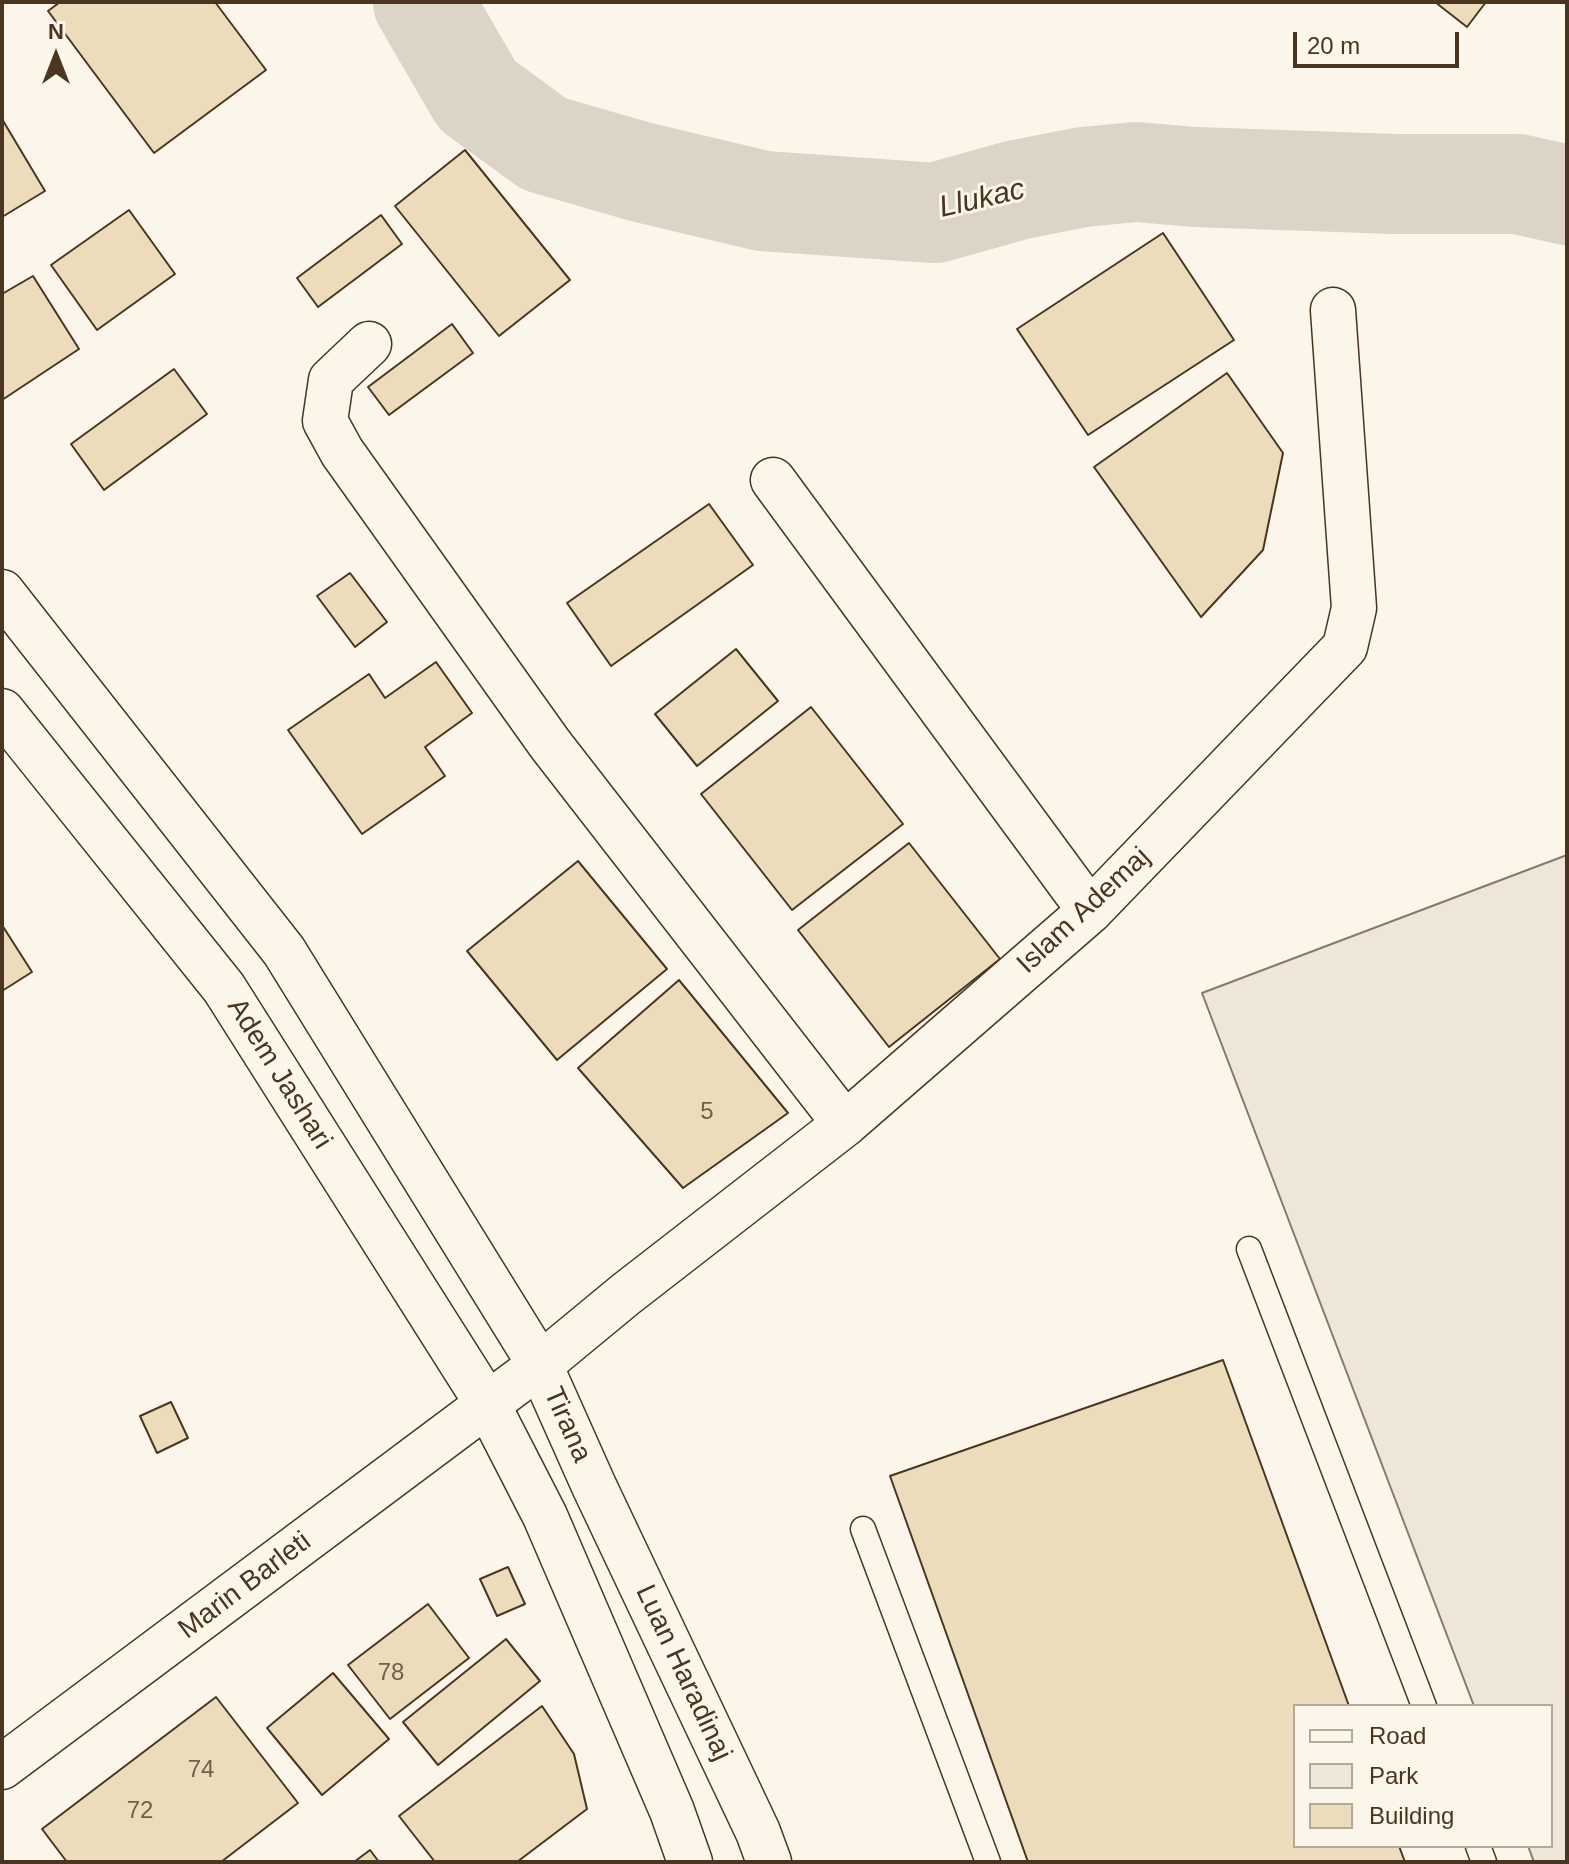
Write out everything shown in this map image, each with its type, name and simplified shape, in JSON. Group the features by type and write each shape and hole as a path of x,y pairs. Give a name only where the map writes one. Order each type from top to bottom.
{"street":[{"name":"Islam Ademaj","path":"540,1365 845,1124 1090,911 1345,647 1354,608 1333,310"},
{"path":"369,344 331,380 325,421 342,452 550,744 845,1124"},
{"path":"773,480 1090,911"},
{"name":"Tirana","path":"2,592 284,951 540,1365 594,1486"},
{"name":"Adem Jashari","path":"2,711 224,988 488,1405"},
{"path":"540,1365 488,1405 545,1516 672,1811 690,1862"},
{"name":"Marin Barleti","path":"2,1767 488,1405"},
{"name":"Luan Haradinaj","path":"594,1486 758,1832 769,1862"}],"lane":[{"path":"1249,1249 1423,1704"},
{"path":"863,1529 988,1862"}],"green space":[{"path":"1567,855 1567,1862 1534,1862 1529,1848 1553,1848 1553,1704 1473,1704 1202,993"}],"building":[{"path":"60,2 215,2 266,70 154,153 48,11"},
{"path":"1435,2 1486,2 1467,27"},
{"path":"2,119 45,191 2,217"},
{"path":"465,150 570,280 499,336 395,206"},
{"path":"129,210 175,274 97,330 51,265"},
{"path":"381,215 402,244 318,307 297,278"},
{"path":"1163,233 1234,340 1088,435 1017,329"},
{"path":"33,276 79,349 2,400 2,294"},
{"path":"452,324 473,353 389,415 368,387"},
{"path":"174,369 207,414 104,490 71,444"},
{"path":"1227,373 1283,453 1263,550 1201,617 1094,467"},
{"path":"709,504 753,565 611,666 567,603"},
{"path":"350,573 387,622 355,647 317,596"},
{"path":"736,649 778,701 697,766 655,714"},
{"path":"436,662 472,713 425,747 445,776 362,834 288,730 369,674 385,698"},
{"path":"811,707 903,824 792,910 701,794"},
{"path":"909,843 1000,959 889,1047 798,930"},
{"path":"578,861 667,969 557,1060 467,951"},
{"path":"2,925 32,972 2,991"},
{"path":"679,980 788,1113 683,1188 578,1068"},
{"path":"1223,1360 1348,1704 1293,1704 1293,1848 1400,1848 1405,1862 1028,1862 890,1476"},
{"path":"171,1402 188,1438 157,1453 140,1416"},
{"path":"508,1567 525,1604 497,1616 480,1579"},
{"path":"428,1604 469,1658 390,1719 348,1665"},
{"path":"506,1639 540,1681 438,1765 403,1722"},
{"path":"333,1673 389,1739 322,1795 267,1728"},
{"path":"216,1697 298,1803 221,1862 67,1862 42,1829"},
{"path":"542,1706 574,1754 587,1809 517,1862 435,1862 399,1816"},
{"path":"370,1850 379,1862 354,1862"}],"waterway":[{"name":"Llukac","path":"423,2 477,95 544,144 641,172 763,201 935,213 1017,190 1083,177 1136,172 1395,184 1518,184 1567,195"}]}
